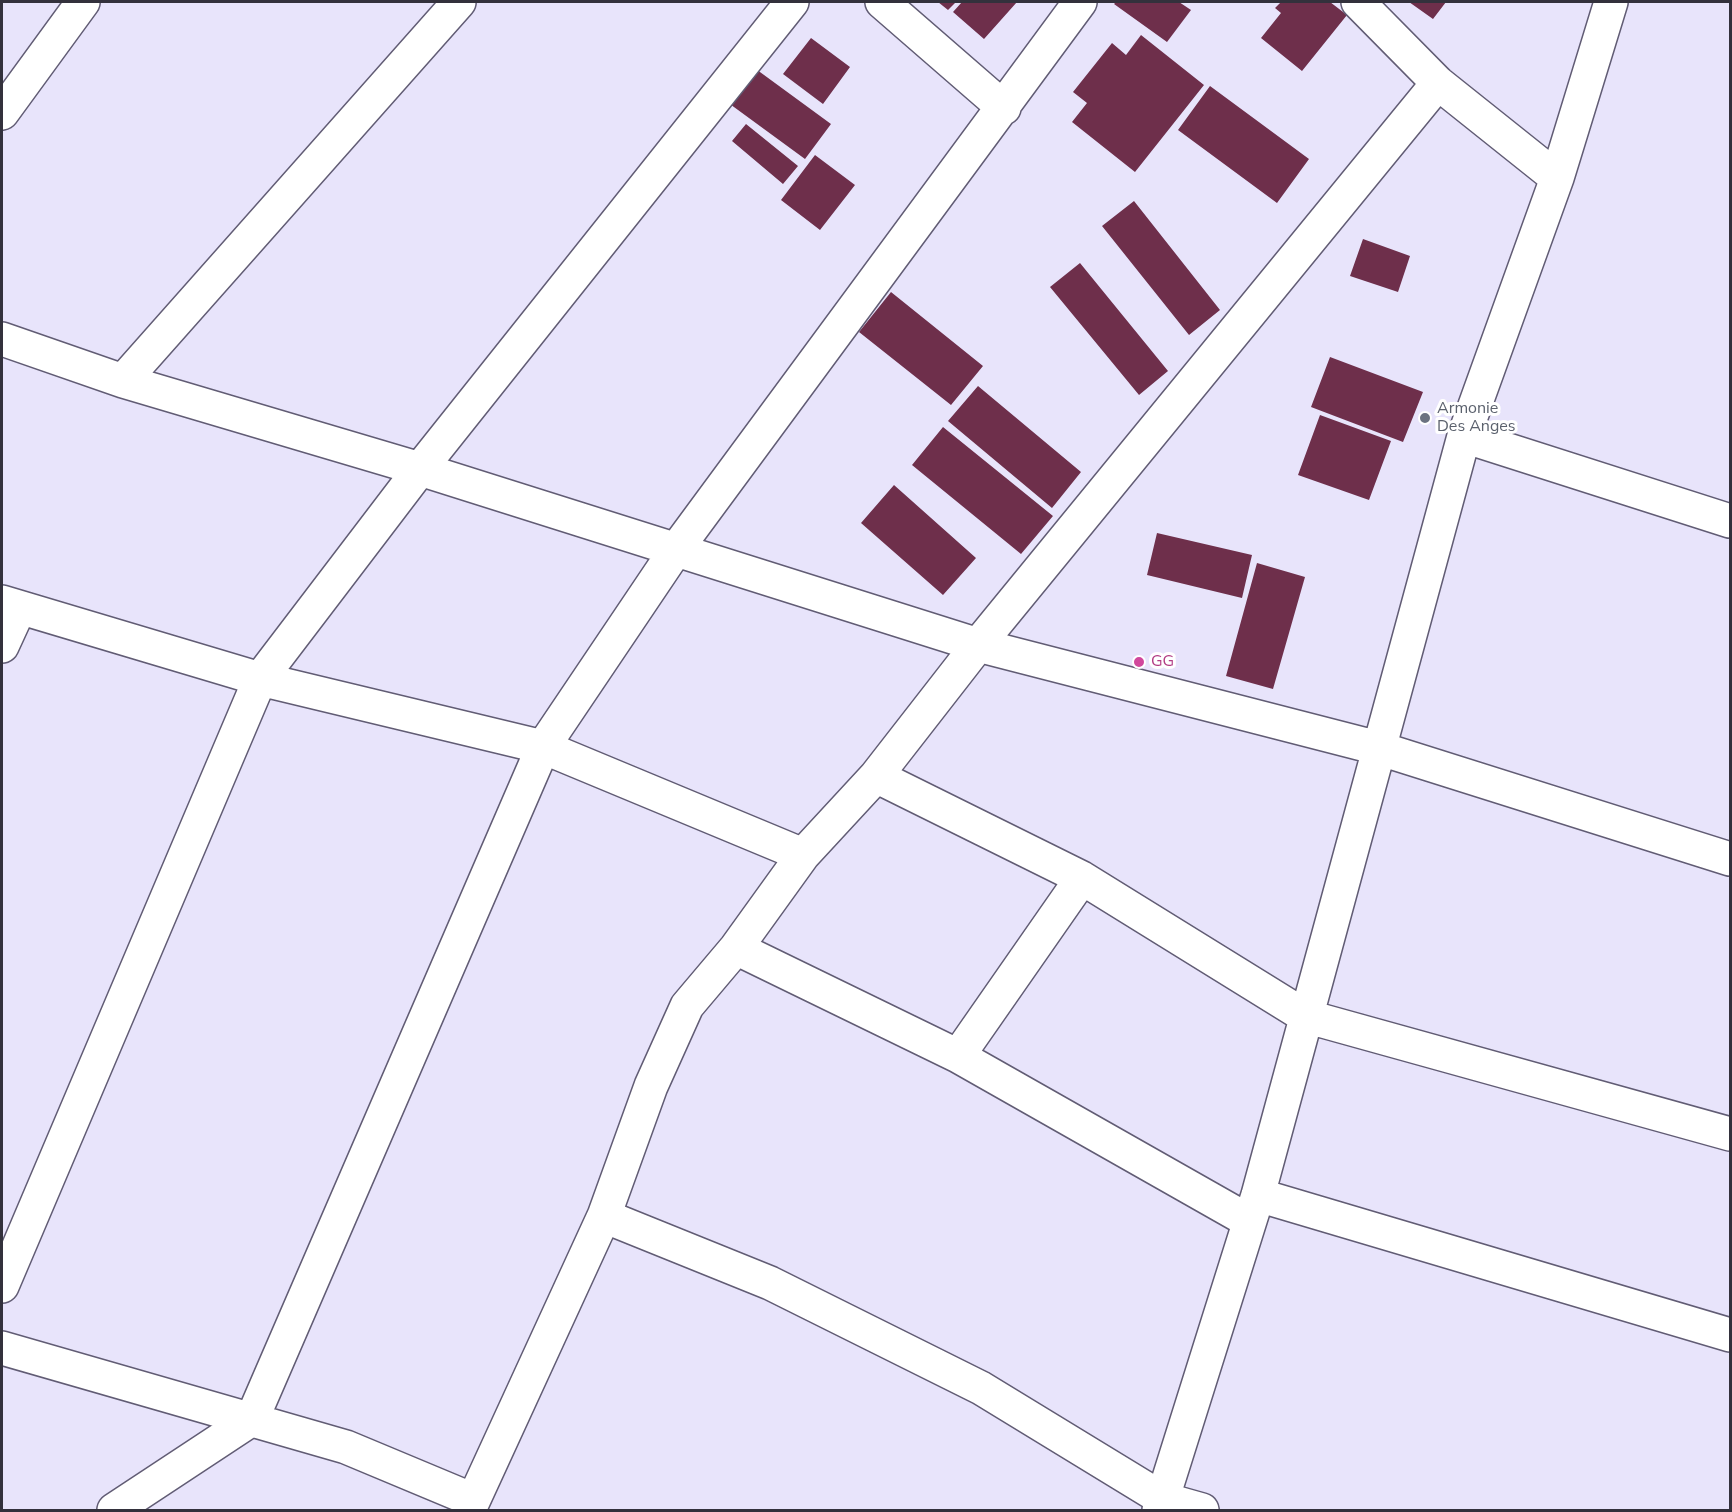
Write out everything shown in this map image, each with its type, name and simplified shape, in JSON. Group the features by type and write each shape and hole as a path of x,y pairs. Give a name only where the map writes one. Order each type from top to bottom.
{"street":[{"path":"2,113 83,2"},
{"path":"123,381 459,2"},
{"path":"2,1286 260,679 420,469 792,2"},
{"path":"882,2 1004,108"},
{"path":"114,1510 252,1419 543,747 675,551 1080,2"},
{"path":"1358,2 1438,83 1557,178"},
{"path":"1161,1505 1254,1208 1464,436 1557,178 1611,2"},
{"path":"2,1348 346,1447 471,1505 604,1216 651,1086 687,1006 736,948 803,855 876,776 978,645 1438,83"},
{"path":"2,339 123,381 420,469 978,645 1378,748 1731,859"},
{"path":"1464,436 1731,521"},
{"path":"2,646 10,605 260,679 543,747 803,855"},
{"path":"876,776 1082,878 1305,1016 1731,1134"},
{"path":"958,1056 1082,878"},
{"path":"736,948 958,1056 1254,1208 1731,1335"},
{"path":"604,1216 770,1283 981,1388 1161,1505 1202,1510"}],"building":[{"path":"938,2 956,2 948,10"},
{"path":"962,2 1017,2 984,39 953,12"},
{"path":"1116,2 1179,2 1191,10 1167,42 1114,4"},
{"path":"1281,2 1330,2 1347,15 1302,71 1261,38 1281,13 1275,8"},
{"path":"1409,2 1446,2 1433,19"},
{"path":"1141,35 1204,85 1135,172 1072,122 1087,103 1073,92 1112,43 1126,55"},
{"path":"811,38 850,67 823,104 783,74"},
{"path":"749,64 831,124 805,159 723,99"},
{"path":"1210,86 1309,159 1277,203 1178,130"},
{"path":"746,124 798,166 783,184 732,141"},
{"path":"815,155 855,185 820,230 781,200"},
{"path":"1134,201 1220,310 1189,335 1102,226"},
{"path":"1363,239 1410,256 1398,292 1350,276"},
{"path":"1080,263 1168,371 1139,395 1050,287"},
{"path":"891,292 983,366 951,405 859,332"},
{"path":"1330,357 1423,392 1403,442 1311,407"},
{"path":"978,386 1081,472 1052,508 948,421"},
{"path":"1320,415 1391,441 1369,500 1298,475"},
{"path":"943,427 1053,516 1021,554 912,465"},
{"path":"894,485 976,558 943,595 861,523"},
{"path":"1157,533 1252,555 1242,598 1147,575"},
{"path":"1257,563 1305,577 1273,689 1226,676"}],"place":[{"name":"Armonie Des Anges","path":"1425,418"},
{"name":"GG","path":"1139,662"}]}
